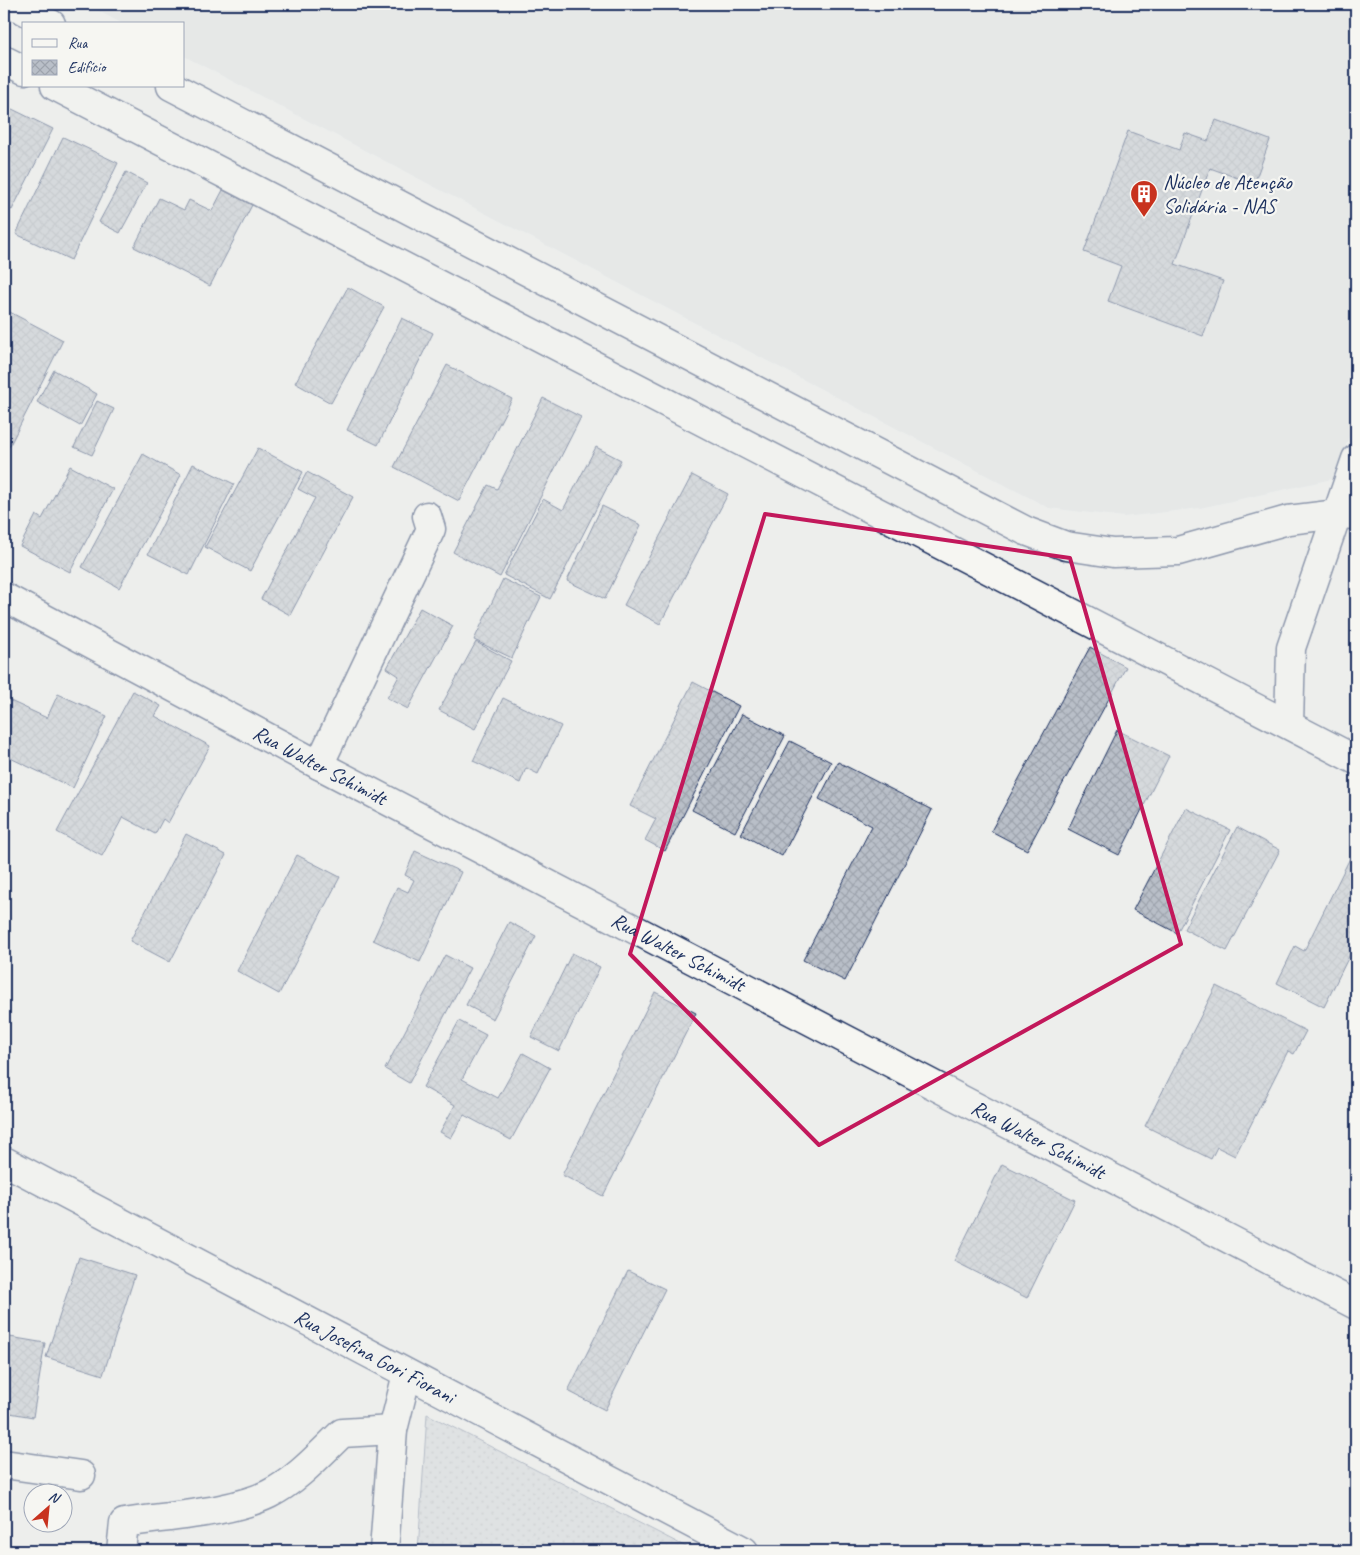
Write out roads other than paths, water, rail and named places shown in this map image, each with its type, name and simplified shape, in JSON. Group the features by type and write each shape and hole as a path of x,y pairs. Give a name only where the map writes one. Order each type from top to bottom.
{"street":[{"path":"12,4 47,22"},
{"path":"4,60 22,69"},
{"path":"59,88 1356,760"},
{"path":"175,88 1017,527 1066,546 1112,553 1178,551 1288,520 1347,515"},
{"path":"1289,724 1291,648 1347,515 1356,458"},
{"path":"319,765 431,529 427,516"},
{"name":"Rua Walter Schimidt","path":"4,597 319,765 1356,1305"},
{"name":"Rua Josefina Gori Fiorani","path":"4,1161 744,1551"},
{"path":"384,1551 393,1430 408,1374"},
{"path":"121,1551 124,1523 239,1505 270,1493 297,1476 342,1433 393,1430"},
{"path":"4,1464 81,1475"}],"place":[{"name":"Núcleo de Atenção Solidária - NAS","path":"1144,218"}]}
